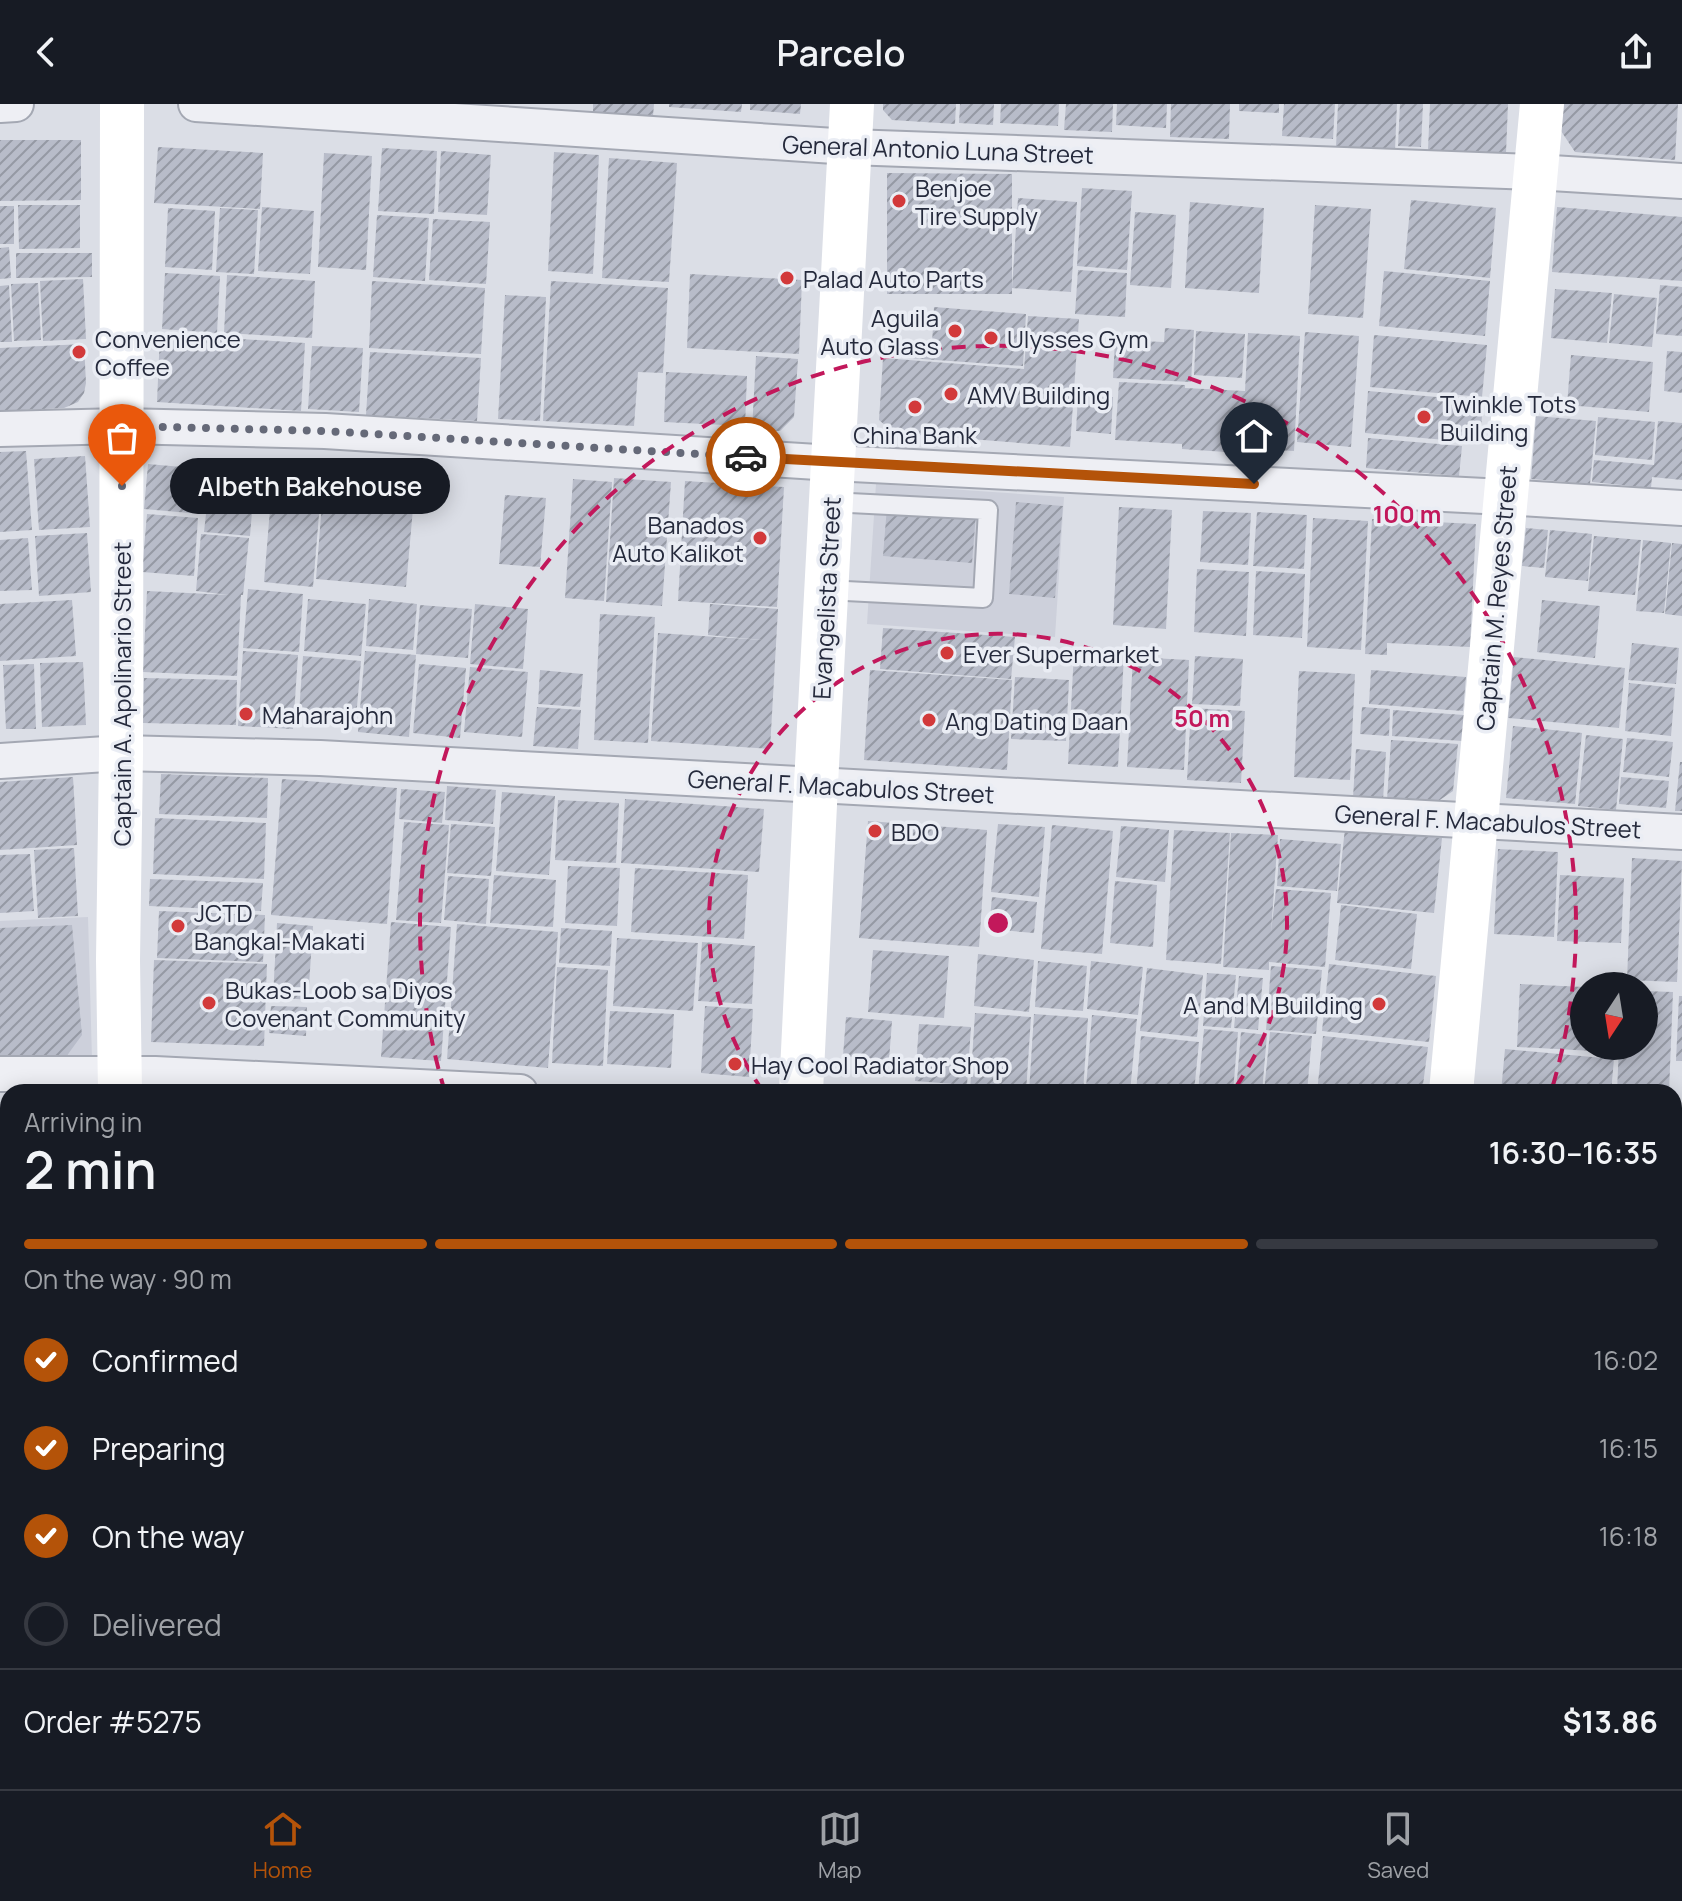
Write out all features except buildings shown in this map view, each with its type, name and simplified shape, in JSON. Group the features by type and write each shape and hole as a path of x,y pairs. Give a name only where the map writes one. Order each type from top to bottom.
{"street":[{"path":"0,105 16,104"},
{"name":"Captain A. Apolinario Street","path":"120,1083 122,104"},
{"name":"General Antonio Luna Street","path":"196,104 850,147 1535,172 1682,181"},
{"name":"Evangelista Street","path":"801,1084 852,104"},
{"name":"Captain M. Reyes Street","path":"1452,1084 1542,104"},
{"path":"0,429 122,426 325,431 832,482 1504,497 1682,508"},
{"name":"General F. Macabulos Street","path":"0,761 121,753 320,758 1682,832"},
{"path":"0,1074 120,1083 155,1074 358,1084"}],"lane":[{"path":"826,590 983,598 988,510 832,482"}],"shaded area":[{"path":"876,484 1064,497 1055,637 867,624"},
{"path":"88,917 92,1059 0,1065 0,921"}],"way so far":[{"path":"122,486 122,426 325,431 746,457"}],"place":[{"name":"Benjoe Tire Supply","path":"899,201"},
{"name":"Palad Auto Parts","path":"787,278"},
{"name":"Aguila Auto Glass","path":"955,331"},
{"name":"Ulysses Gym","path":"991,338"},
{"name":"Convenience Coffee","path":"79,352"},
{"name":"AMV Building","path":"951,394"},
{"name":"China Bank","path":"915,407"},
{"name":"Twinkle Tots Building","path":"1424,417"},
{"name":"Albeth Bakehouse","path":"122,486"},
{"name":"Banados Auto Kalikot","path":"760,538"},
{"name":"Ever Supermarket","path":"947,653"},
{"name":"Maharajohn","path":"246,714"},
{"name":"Ang Dating Daan","path":"929,720"},
{"name":"BDO","path":"875,831"},
{"name":"JCTD Bangkal-Makati","path":"178,926"},
{"name":"Bukas-Loob sa Diyos Covenant Community","path":"209,1003"},
{"name":"A and M Building","path":"1379,1004"},
{"name":"Hay Cool Radiator Shop","path":"735,1064"}],"route":[{"path":"746,457 1254,484"}]}
